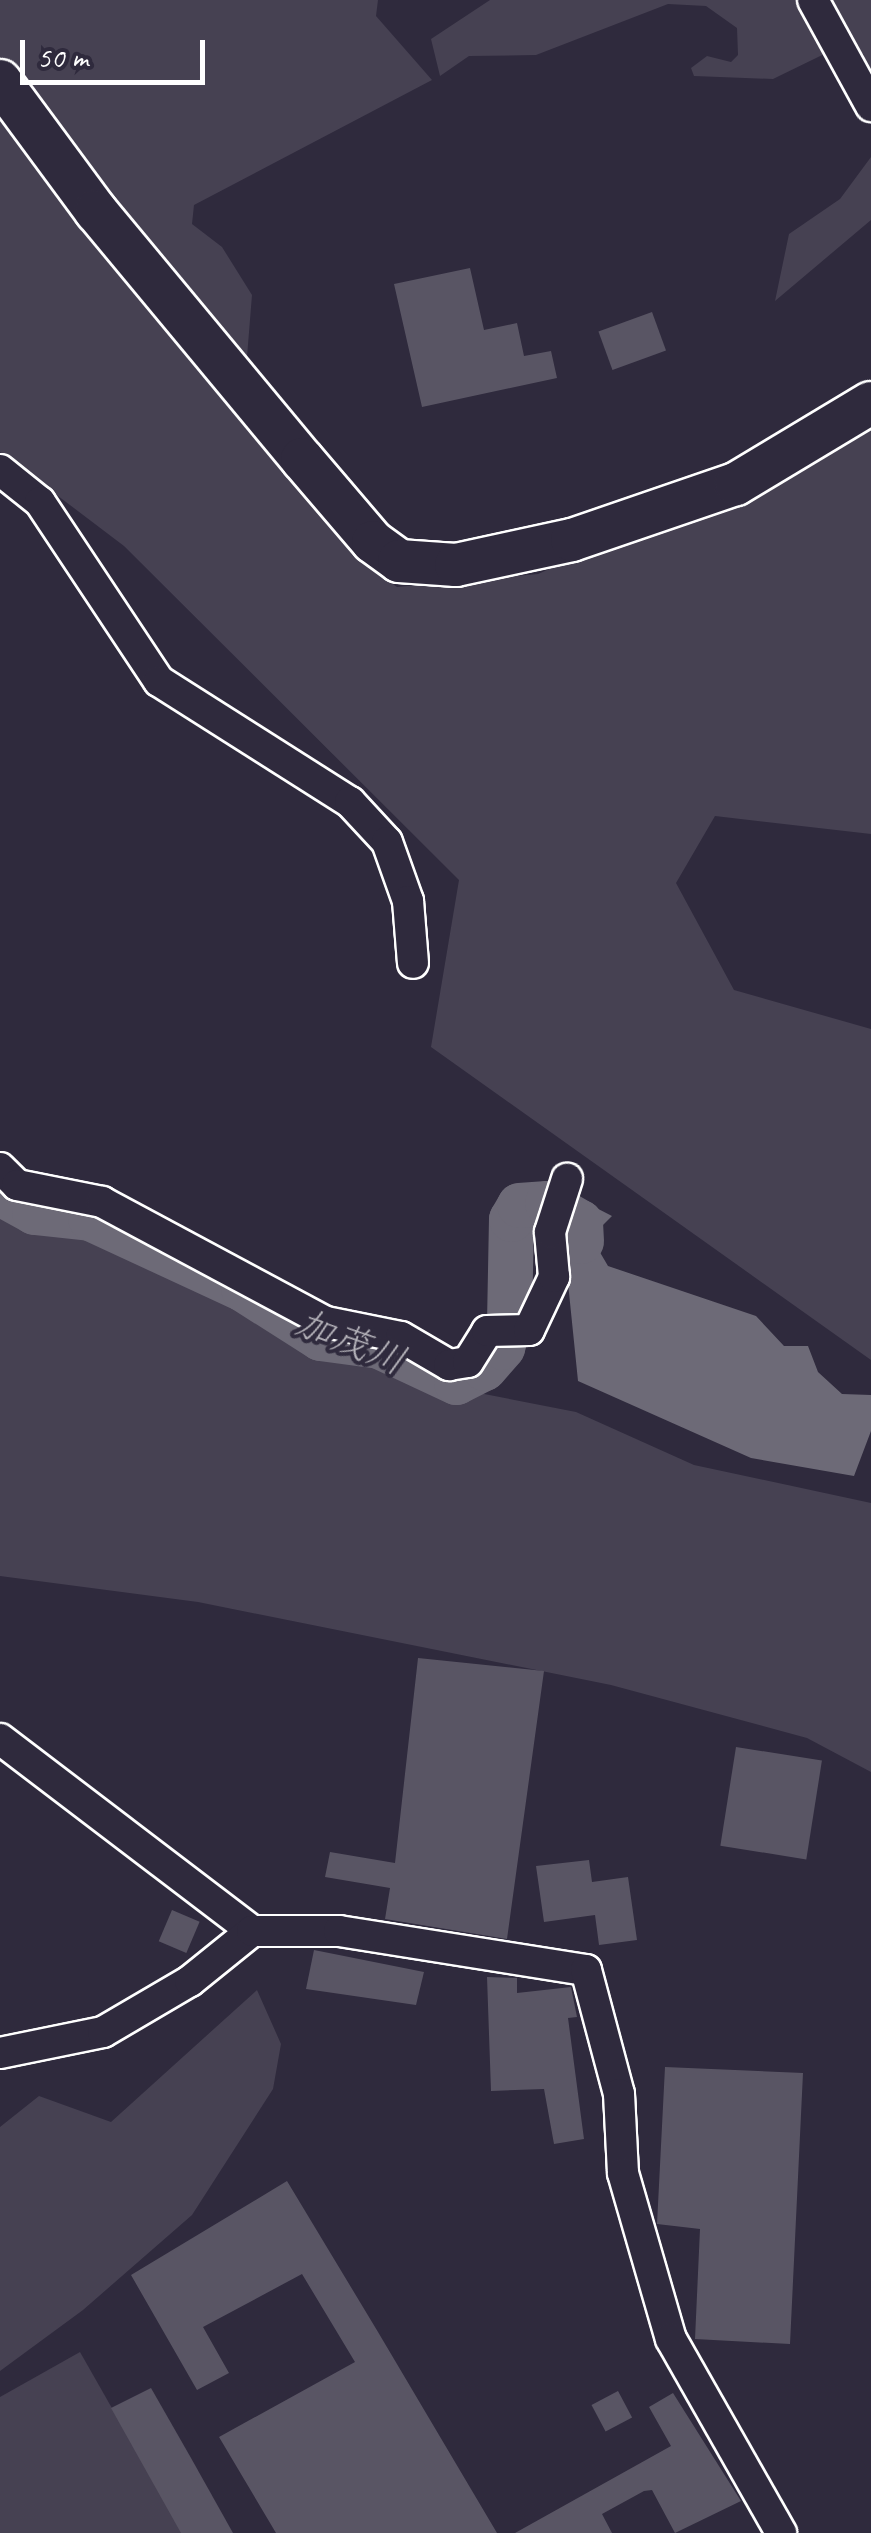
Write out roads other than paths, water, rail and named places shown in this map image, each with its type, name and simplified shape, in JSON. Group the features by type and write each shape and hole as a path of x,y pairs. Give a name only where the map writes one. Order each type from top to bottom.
{"street":[{"path":"814,0 871,106"},
{"path":"0,81 96,211 302,459 372,542 399,561 456,565 590,534 736,484 871,404"},
{"path":"0,470 40,502 158,682 350,802 387,842 408,901 412,963"},
{"path":"0,1168 17,1185 102,1202 326,1322 401,1337 449,1365 468,1362 487,1331 529,1330 554,1277 550,1232 567,1179"},
{"path":"0,1739 252,1930 339,1930 586,1970 620,2094 623,2173 670,2339 781,2533"},
{"path":"0,2053 103,2032 190,1981 252,1930"}],"waterway":[{"name":"加茂川","path":"0,1193 34,1212 90,1218 243,1289 320,1338 379,1346 456,1382 484,1368 502,1347 509,1322 511,1219 519,1205 547,1203 580,1222 581,1241"}]}
